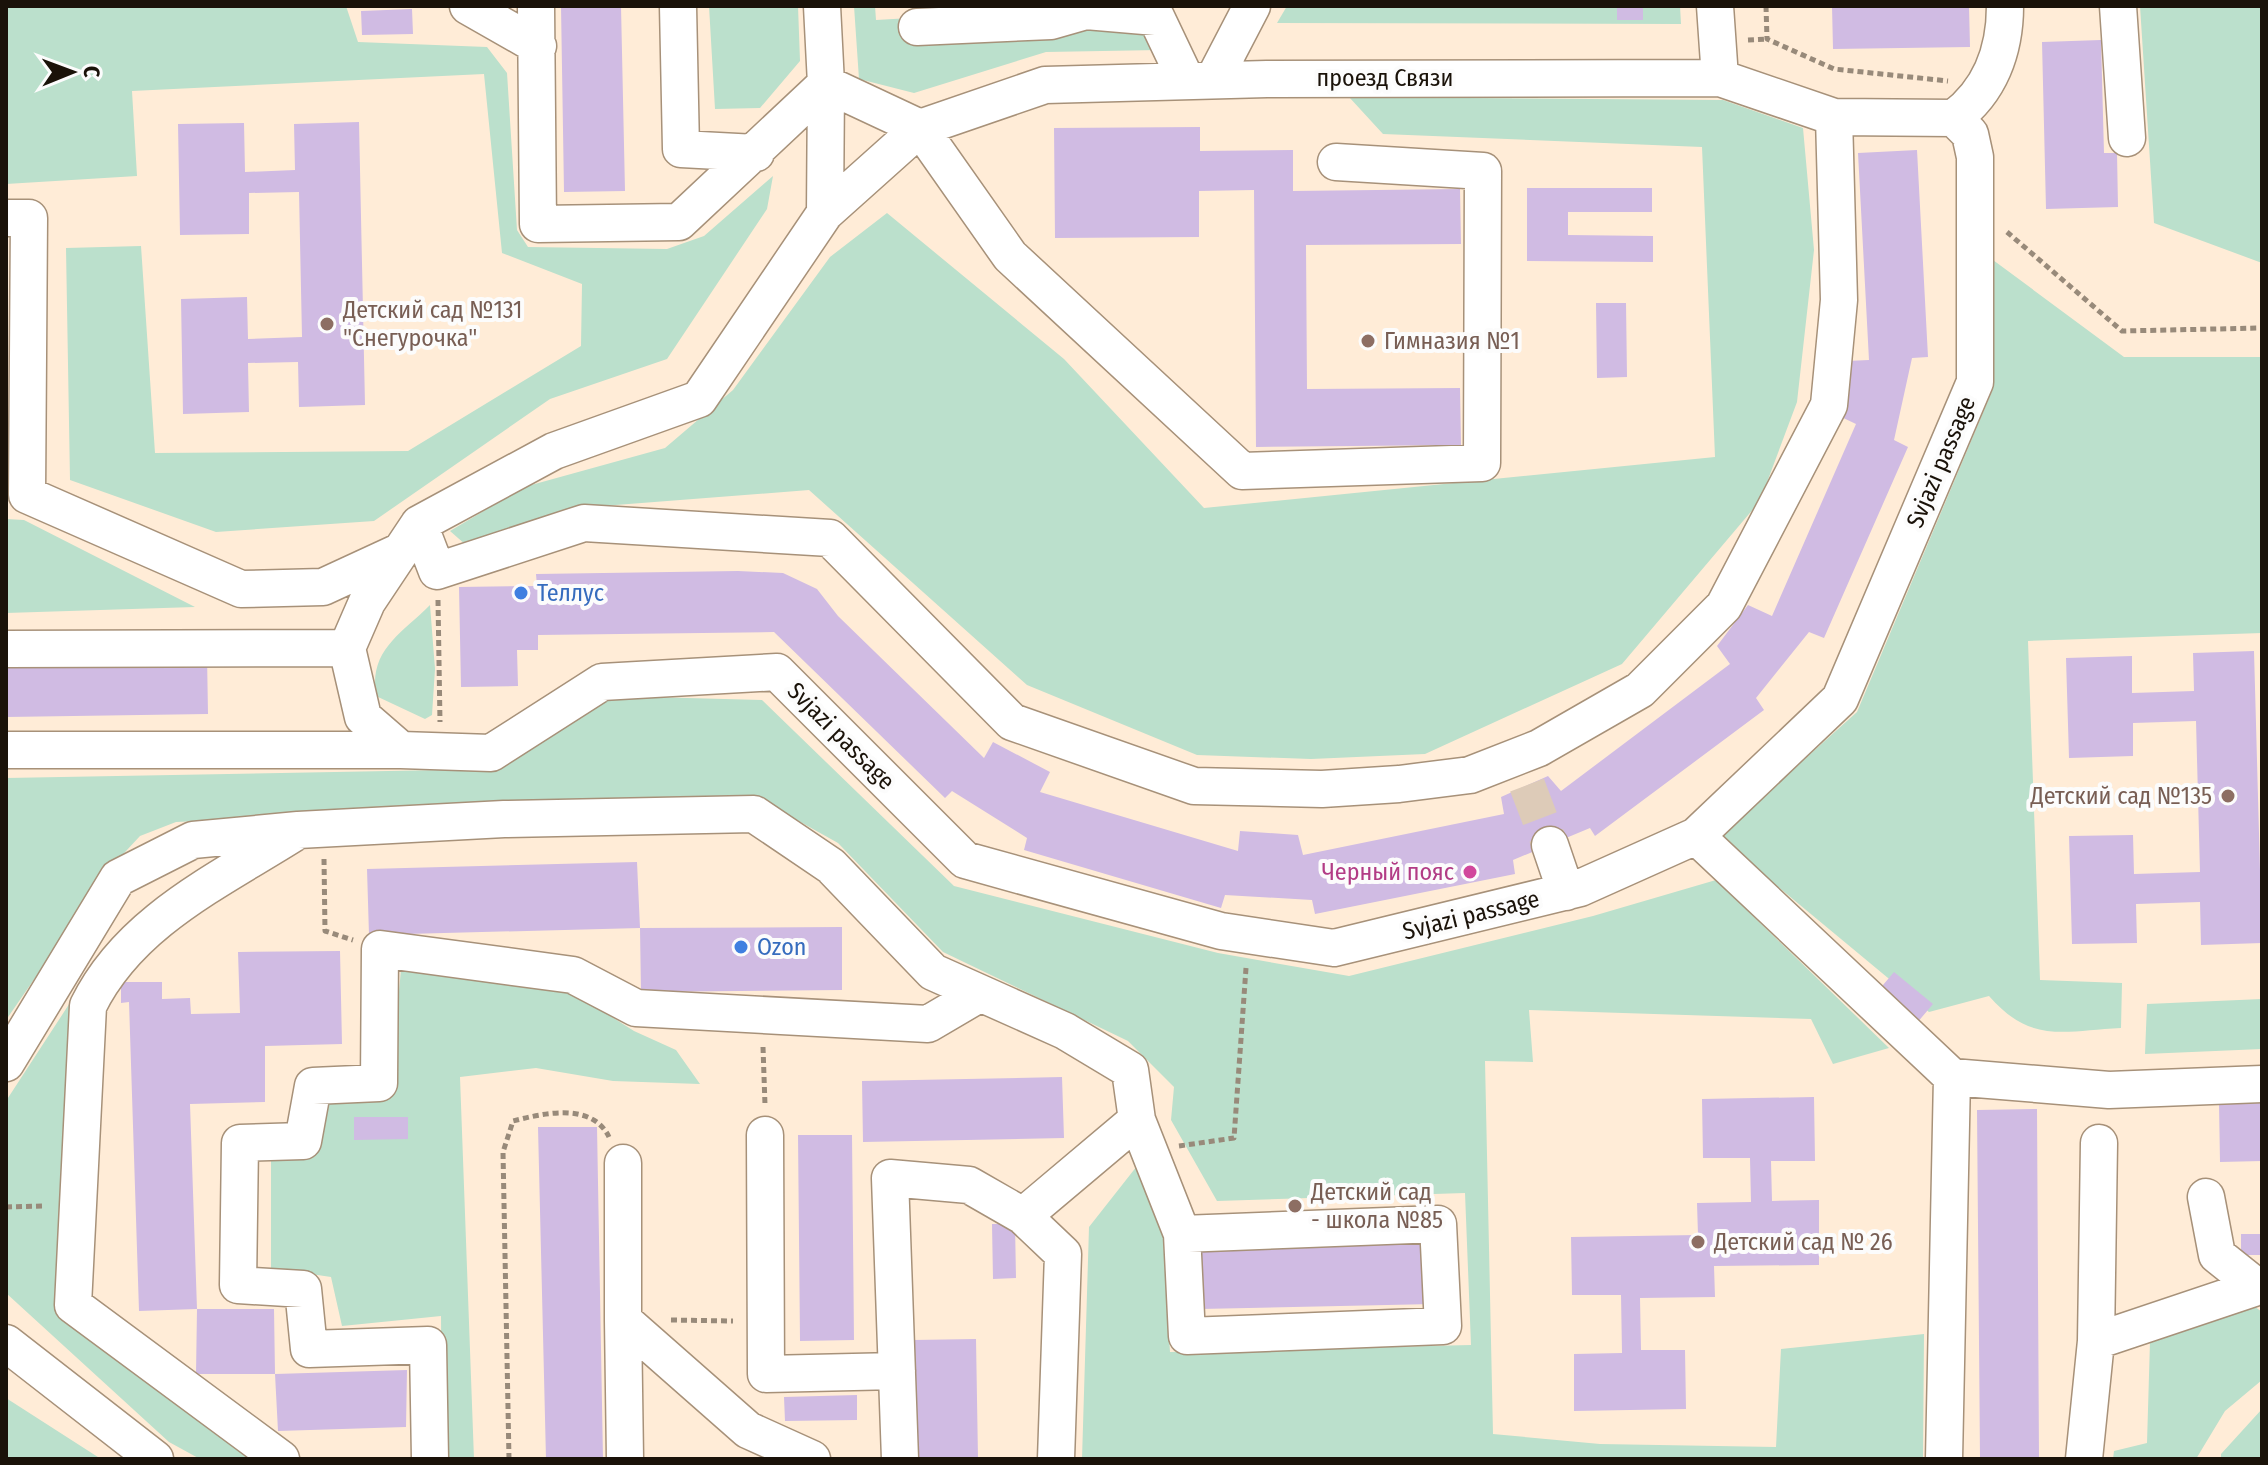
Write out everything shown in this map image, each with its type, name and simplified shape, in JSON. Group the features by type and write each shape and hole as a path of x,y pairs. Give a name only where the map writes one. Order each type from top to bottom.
{"street":[{"path":"468,6 538,46"},
{"path":"536,6 538,224 679,222 826,84"},
{"path":"678,6 681,149 756,153"},
{"path":"822,6 826,84 825,213"},
{"path":"917,27 1051,21 1086,11 1156,17 1200,80 1252,6"},
{"path":"1715,6 1720,78"},
{"path":"1954,118 1974,104 1985,85 2005,31 2005,6"},
{"path":"2118,6 2127,138"},
{"name":"проезд Связи","path":"920,128 1045,85 1200,80 1720,78 1834,117 1954,118"},
{"path":"826,84 920,128 1010,256 1242,471 1482,463 1483,171 1336,162"},
{"path":"378,585 437,571 584,523 830,538 1012,722 1194,786 1322,789 1522,771 1539,748 1640,690 1724,606 1829,405 1839,300 1834,117"},
{"name":"Svjazi passage","path":"6,750 401,750 491,753 602,682 777,672 965,860 1249,935 1334,948 1566,892 1696,836 1840,699 1975,382 1975,157 1970,134 1954,118"},
{"path":"6,218 29,218 16,494 241,589 323,587 554,451 699,399 825,213 920,128"},
{"path":"410,538 437,571"},
{"path":"401,750 363,717 347,648 378,585 410,538"},
{"path":"6,649 347,648"},
{"path":"6,1063 118,878 193,840 311,829 504,819 754,814 831,866 933,972 1065,1031 1130,1070 1143,1135 1182,1234 1187,1336 1443,1326 1438,1224 1182,1234"},
{"path":"281,1459 73,1305 88,1006 109,969 143,932 311,829"},
{"path":"1696,836 1952,1077 2109,1090 2262,1084"},
{"path":"1550,845 1566,892"},
{"path":"430,1459 428,1345 309,1349 303,1289 238,1285 240,1143 303,1141 313,1086 379,1083 380,949 573,975 636,1008 928,1024 979,994"},
{"path":"1944,1459 1952,1077"},
{"path":"765,1135 766,1374 897,1371"},
{"path":"1023,1216 1143,1135"},
{"path":"2084,1459 2096,1341 2099,1143"},
{"path":"623,1163 625,1459"},
{"path":"900,1459 890,1178 969,1185 1023,1216 1063,1254 1056,1459"},
{"path":"2206,1197 2217,1255 2260,1286"},
{"path":"2096,1341 2260,1286"},
{"path":"623,1320 748,1430 812,1459"},
{"path":"6,1343 155,1459"}],"path":[{"path":"1766,6 1767,39 1834,69 1985,85"},
{"path":"2001,226 2122,331 2262,328"},
{"path":"437,571 440,751"},
{"path":"311,829 325,931 380,949"},
{"path":"1143,1135 1234,1138 1249,935"},
{"path":"763,1014 765,1135"},
{"path":"509,1459 503,1152 513,1121 545,1113 581,1114 603,1124 623,1163"},
{"path":"623,1320 766,1322"}],"green space":[{"path":"6,6 346,6 358,42 487,47 507,73 517,230 528,247 667,249 704,236 773,176 767,209 667,359 550,399 374,521 216,532 70,480 66,248 141,246 155,453 408,451 581,346 582,284 502,253 484,74 132,91 137,176 6,184"},
{"path":"709,6 798,6 800,61 760,108 715,109"},
{"path":"854,6 875,6 876,20 1010,18 1145,27 1159,50 1046,52 914,93 859,79"},
{"path":"1287,6 1617,6 1618,20 1643,20 1643,6 1680,6 1681,24 1277,23"},
{"path":"2140,6 2262,6 2262,263 2154,223"},
{"path":"1349,97 1723,100 1803,128 1814,250 1797,402 1760,501 1622,664 1425,754 1311,759 1197,755 1027,685 809,490 577,508 466,545 450,531 524,487 665,448 733,390 830,257 887,213 1064,359 1204,508 1715,457 1702,147 1383,134"},
{"path":"1993,260 2124,357 2262,357 2262,633 2028,641 2040,980 2122,983 2121,1028 2065,1032 2034,1028 2019,1022 1989,996 1929,1012 1718,837 1857,712 1993,389"},
{"path":"6,519 24,520 195,607 6,613"},
{"path":"430,605 435,669 432,715 425,719 376,696 375,680 377,667 389,644"},
{"path":"612,696 762,700 954,886 1218,953 1349,976 1593,916 1716,880 1889,1048 1833,1064 1811,1019 1529,1010 1533,1062 1485,1061 1493,1434 1600,1444 1776,1447 1781,1349 1924,1334 1923,1459 1082,1459 1089,1227 1137,1166 1163,1237 1170,1352 1471,1345 1465,1193 1217,1201 1171,1120 1174,1087 1128,1041 943,952 838,843 754,796 176,822 140,836 113,865 6,1020 6,778 496,769"},
{"path":"402,959 574,993 634,1031 676,1050 700,1084 613,1081 536,1068 460,1077 474,1459 442,1459 441,1316 342,1326 331,1277 271,1268 271,1151 326,1105 390,1088"},
{"path":"77,992 67,1311 265,1459 200,1459 169,1442 6,1293 6,1101"},
{"path":"2262,999 2262,1049 2145,1054 2147,1004"},
{"path":"2224,1284 2262,1312 2262,1380 2225,1411 2196,1459 2113,1459 2114,1451 2147,1443 2150,1341"},
{"path":"6,1398 101,1459 6,1459"},
{"path":"2262,1409 2262,1459 2221,1459 2221,1454"}],"building":[{"path":"561,6 621,6 625,191 564,192"},
{"path":"1617,6 1643,6 1643,20 1617,20"},
{"path":"1832,6 1969,6 1970,47 1833,49"},
{"path":"412,9 413,34 362,35 361,11"},
{"path":"2101,40 2104,153 2117,153 2118,207 2046,209 2042,42"},
{"path":"359,122 365,405 299,407 298,362 248,363 249,412 183,414 181,299 247,297 248,339 302,337 299,192 249,193 249,234 180,235 178,124 244,123 245,172 295,170 294,124"},
{"path":"1200,127 1200,151 1293,150 1293,191 1460,189 1461,244 1306,245 1307,389 1460,388 1461,445 1256,447 1254,190 1199,191 1199,237 1055,238 1054,128"},
{"path":"1917,150 1928,357 1912,358 1894,440 1908,447 1824,638 1809,632 1756,698 1764,710 1595,836 1590,828 1513,860 1515,874 1315,914 1312,900 1225,895 1221,908 1024,850 1027,838 952,791 945,798 774,632 538,635 538,650 517,650 518,686 461,687 459,587 537,586 536,574 783,573 817,589 838,616 984,758 993,742 1050,772 1040,792 1238,851 1240,831 1298,835 1303,855 1504,814 1501,797 1548,776 1561,791 1730,664 1717,646 1748,605 1772,616 1856,424 1837,415 1847,361 1869,360 1858,153"},
{"path":"1527,188 1652,188 1652,212 1568,212 1568,235 1653,236 1653,262 1527,261"},
{"path":"1596,303 1626,303 1627,377 1597,378"},
{"name":"Детский сад №135","path":"2254,651 2262,943 2201,945 2200,902 2136,904 2137,943 2072,944 2069,836 2133,835 2134,874 2200,872 2196,721 2133,723 2133,756 2069,758 2066,658 2132,656 2132,693 2194,691 2193,653"},
{"path":"207,655 208,714 6,717 6,657"},
{"path":"637,862 640,928 369,935 367,869"},
{"path":"842,927 842,990 641,992 640,928"},
{"path":"340,951 342,1044 265,1046 265,1102 190,1104 197,1309 139,1311 129,1002 121,1003 121,982 162,982 162,999 190,998 191,1014 240,1013 238,952"},
{"path":"1894,972 1933,1004 1911,1030 1872,998"},
{"path":"1062,1077 1064,1138 863,1142 862,1081"},
{"path":"1814,1097 1815,1161 1771,1161 1772,1201 1819,1200 1819,1265 1714,1266 1715,1297 1640,1298 1641,1350 1685,1350 1686,1409 1574,1411 1574,1354 1622,1353 1621,1295 1572,1295 1571,1237 1698,1235 1697,1203 1751,1202 1750,1158 1703,1158 1702,1099"},
{"path":"2262,1103 2262,1161 2220,1162 2219,1104"},
{"path":"2037,1109 2039,1459 1980,1459 1977,1110"},
{"path":"354,1117 408,1117 408,1139 354,1140"},
{"path":"538,1127 597,1127 603,1459 546,1459"},
{"path":"798,1135 852,1135 854,1340 800,1341"},
{"path":"992,1224 1015,1224 1016,1278 993,1279"},
{"path":"2241,1234 2262,1234 2262,1255 2241,1255"},
{"path":"1433,1241 1434,1304 1200,1309 1199,1245"},
{"path":"197,1309 274,1309 275,1374 196,1374"},
{"path":"976,1339 978,1459 915,1459 913,1340"},
{"path":"407,1370 406,1427 278,1431 275,1374"},
{"path":"857,1395 857,1420 785,1421 784,1397"}],"tunnel":[{"path":"1527,785 1550,845"}],"place":[{"name":"Детский сад №131 \"Снегурочка\"","path":"327,324"},
{"name":"Гимназия №1","path":"1368,341"},
{"name":"Теллус","path":"521,593"},
{"name":"Детский сад №135","path":"2228,796"},
{"name":"Черный пояс","path":"1470,872"},
{"name":"Ozon","path":"741,947"},
{"name":"Детский сад - школа №85","path":"1295,1206"},
{"name":"Детский сад № 26","path":"1698,1242"}]}
